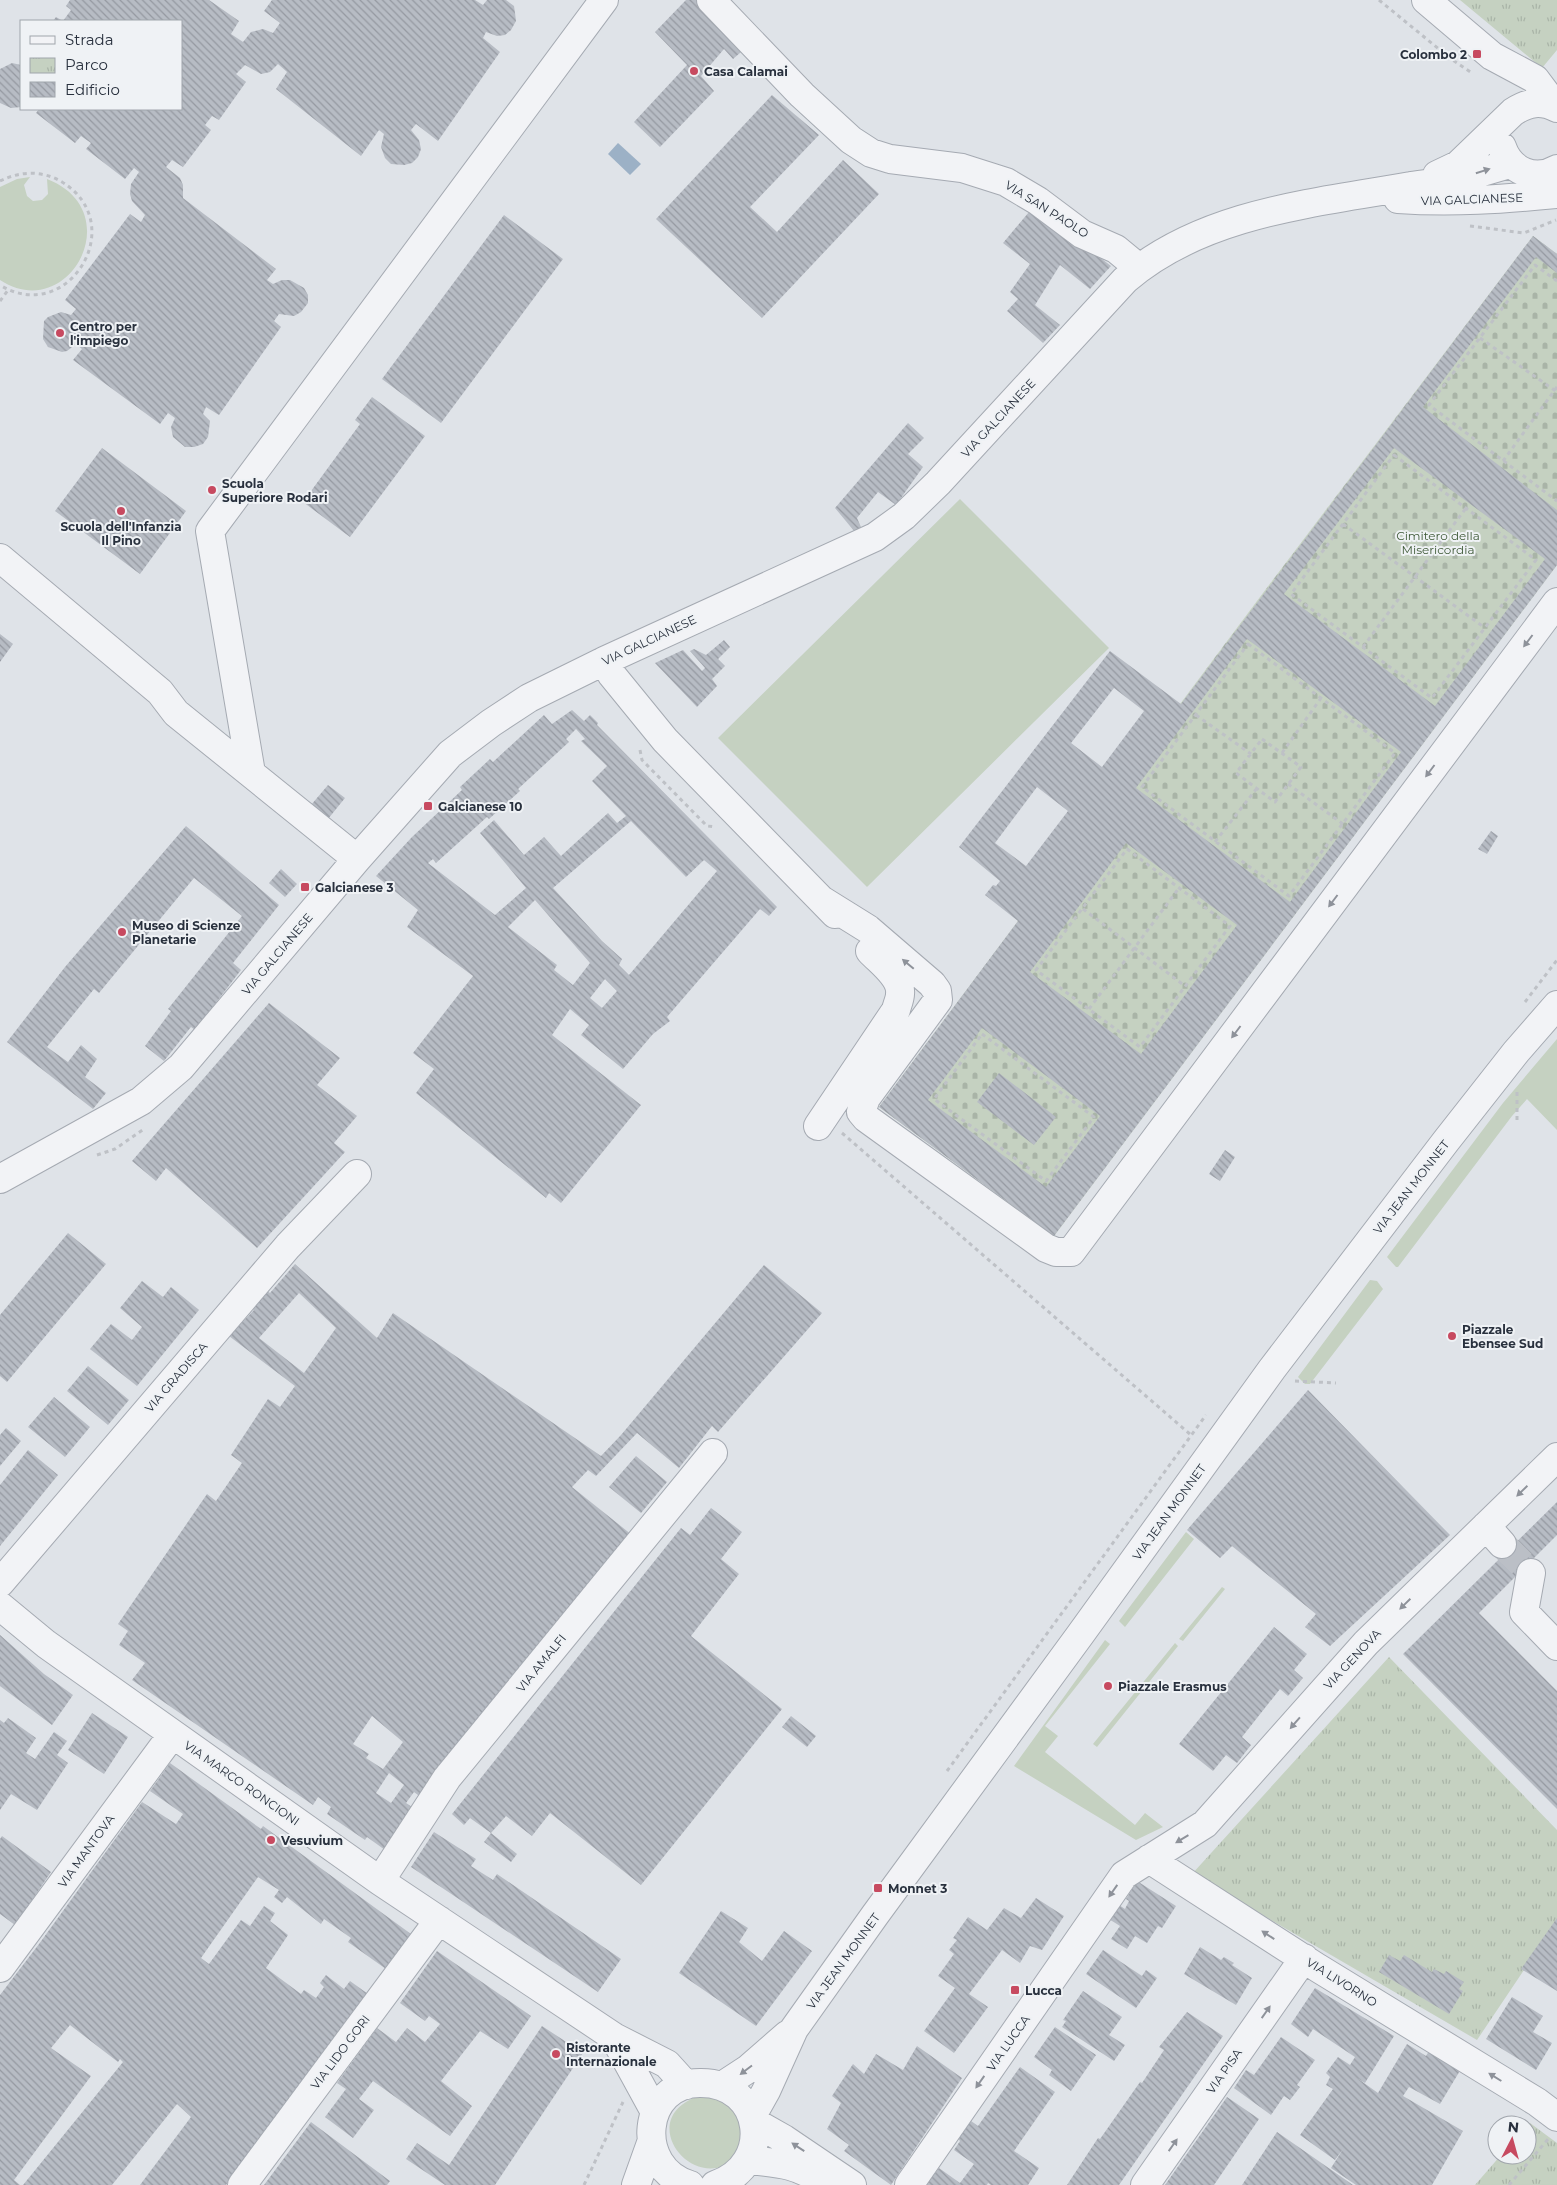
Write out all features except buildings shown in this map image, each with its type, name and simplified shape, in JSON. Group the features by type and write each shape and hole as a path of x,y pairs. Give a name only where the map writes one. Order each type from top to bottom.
{"street":[{"path":"251,773 210,530 604,0"},
{"name":"VIA SAN PAOLO","path":"711,0 802,95 850,140 871,153 890,159 962,168 1006,182 1038,201 1082,234 1116,250 1139,268"},
{"path":"1426,0 1486,66 1514,93 1509,117 1502,132 1501,144 1511,164"},
{"path":"1486,66 1535,79 1557,108"},
{"name":"VIA GALCIANESE","path":"1420,184 1458,165 1523,105 1534,102 1545,103 1557,108"},
{"name":"VIA GALCIANESE","path":"0,1179 141,1101 181,1067 357,859 450,754 490,722 529,698 604,661 874,537 904,516 938,483 1125,280 1139,268 1182,243 1230,224 1268,214 1420,184 1455,180 1486,169 1511,164 1519,170 1530,174 1555,177"},
{"name":"VIA GALCIANESE","path":"1357,196 1436,202 1495,200 1555,177"},
{"path":"0,558 160,692 176,713 357,859"},
{"path":"823,901 868,929 932,984 937,991 938,1000 866,1098 862,1112 866,1118 1046,1248 1056,1252 1071,1252 1077,1247 1557,602"},
{"path":"604,661 612,674 665,740 823,901 895,978 900,993 896,1010 818,1126"},
{"name":"VIA JEAN MONNET","path":"753,2119 794,2029 1272,1369 1458,1126 1516,1052 1557,1005"},
{"name":"VIA GRADISCA","path":"0,1583 288,1246 357,1174"},
{"name":"VIA AMALFI","path":"380,1881 447,1778 713,1453"},
{"name":"VIA GENOVA","path":"1148,1859 1205,1824 1366,1643 1494,1535 1557,1457"},
{"path":"1531,1573 1524,1612 1557,1646"},
{"name":"VIA MARCO RONCIONI","path":"0,1606 46,1644 380,1881 614,2037 668,2064 686,2085"},
{"name":"VIA MANTOVA","path":"0,1968 172,1735"},
{"name":"VIA LIVORNO","path":"1148,1859 1549,2118"},
{"name":"VIA LUCCA","path":"909,2185 1124,1875 1148,1859"},
{"name":"VIA LIDO GORI","path":"242,2185 438,1920"},
{"name":"VIA PISA","path":"1145,2185 1304,1958"},
{"name":"VIA JEAN MONNET","path":"722,2086 748,2070 794,2029"},
{"name":"VIA MARCO RONCIONI","path":"614,2037 656,2112"},
{"path":"682,2184 666,2172 656,2159 651,2143 651,2127 656,2112 663,2100 674,2091 686,2085 698,2083 722,2086 740,2098 753,2119 755,2135 748,2160 738,2173 726,2182 715,2185"},
{"path":"753,2119 852,2185"},
{"path":"636,2185 651,2143"},
{"path":"748,2160 779,2163 808,2172 827,2185"}],"path":[{"path":"1379,0 1469,72 1486,66"},
{"path":"0,181 11,176 28,173 55,177 80,197 89,211 92,227 91,247 85,261 67,284 50,292 39,294 25,294 0,286"},
{"path":"1493,230 1495,200"},
{"path":"1465,226 1524,233 1557,220"},
{"path":"1557,281 1535,265 1429,405 1557,501"},
{"path":"0,301 8,290"},
{"path":"1480,338 1557,392"},
{"path":"1503,461 1557,387"},
{"path":"1394,455 1466,508 1536,560 1432,698 1291,594 1394,455"},
{"path":"1364,647 1466,508"},
{"path":"1344,524 1485,628"},
{"path":"1248,644 1396,753 1289,896 1142,787 1196,715 1248,644"},
{"path":"1282,753 1321,698"},
{"path":"1196,715 1251,754"},
{"path":"1262,739 1301,767 1275,802 1236,773 1251,754 1262,739"},
{"path":"1288,784 1343,824"},
{"path":"1215,842 1257,788"},
{"path":"1127,850 1230,926 1140,1047 1036,970 1083,909 1127,850"},
{"path":"1089,1009 1179,888"},
{"path":"1083,909 1185,986"},
{"path":"982,1034 1094,1117 1046,1181 934,1099 982,1034"},
{"path":"90,1158 115,1149 146,1128"},
{"path":"1272,1369 1282,1380 1336,1383"},
{"path":"584,2185 626,2095 643,2088"},
{"path":"1509,2185 1549,2118"}],"green space":[{"path":"1460,0 1557,0 1557,50 1542,68"},
{"path":"30,177 24,185 27,196 33,201 42,200 48,194 47,179 72,194 84,215 87,237 80,258 67,276 48,288 25,290 0,280 0,187 17,179"},
{"name":"Cimitero della Misericordia","path":"1533,236 1557,254 1557,565 1054,1236 879,1107 1263,593"},
{"path":"960,499 1109,648 867,887 718,738"},
{"path":"1557,1039 1557,1130 1527,1099 1512,1116 1398,1267 1396,1267 1387,1257 1503,1103"},
{"path":"1370,1280 1377,1281 1383,1289 1310,1384 1305,1384 1298,1377"},
{"path":"1186,1532 1194,1539 1125,1627 1119,1621"},
{"path":"1222,1587 1225,1589 1183,1641 1179,1639"},
{"path":"1105,1640 1110,1644 1045,1726 1058,1736 1045,1752 1135,1825 1145,1813 1163,1827 1136,1840 1014,1766"},
{"path":"1175,1643 1178,1646 1097,1747 1093,1744"},
{"path":"1389,1657 1557,1830 1557,1921 1477,2040 1192,1874"},
{"path":"703,2095 731,2103 745,2129 737,2156 726,2165 710,2168 695,2165 682,2156 673,2144 669,2130 672,2116 683,2104"},
{"path":"1537,2128 1557,2143 1557,2185 1475,2185 1492,2165 1537,2165"}],"water":[{"path":"618,143 641,164 630,175 608,154"}],"tunnel":[{"path":"1502,1544 1531,1573"}],"place":[{"name":"Colombo 2","path":"1477,54"},
{"name":"Casa Calamai","path":"694,71"},
{"name":"Centro per l'impiego","path":"60,333"},
{"name":"Scuola Superiore Rodari","path":"212,490"},
{"name":"Scuola dell'Infanzia Il Pino","path":"121,511"},
{"name":"Galcianese 10","path":"428,806"},
{"name":"Galcianese 3","path":"305,887"},
{"name":"Museo di Scienze Planetarie","path":"122,932"},
{"name":"Piazzale Ebensee Sud","path":"1452,1336"},
{"name":"Piazzale Erasmus","path":"1108,1686"},
{"name":"Vesuvium","path":"271,1840"},
{"name":"Monnet 3","path":"878,1888"},
{"name":"Lucca","path":"1015,1990"},
{"name":"Ristorante Internazionale","path":"556,2054"}]}
